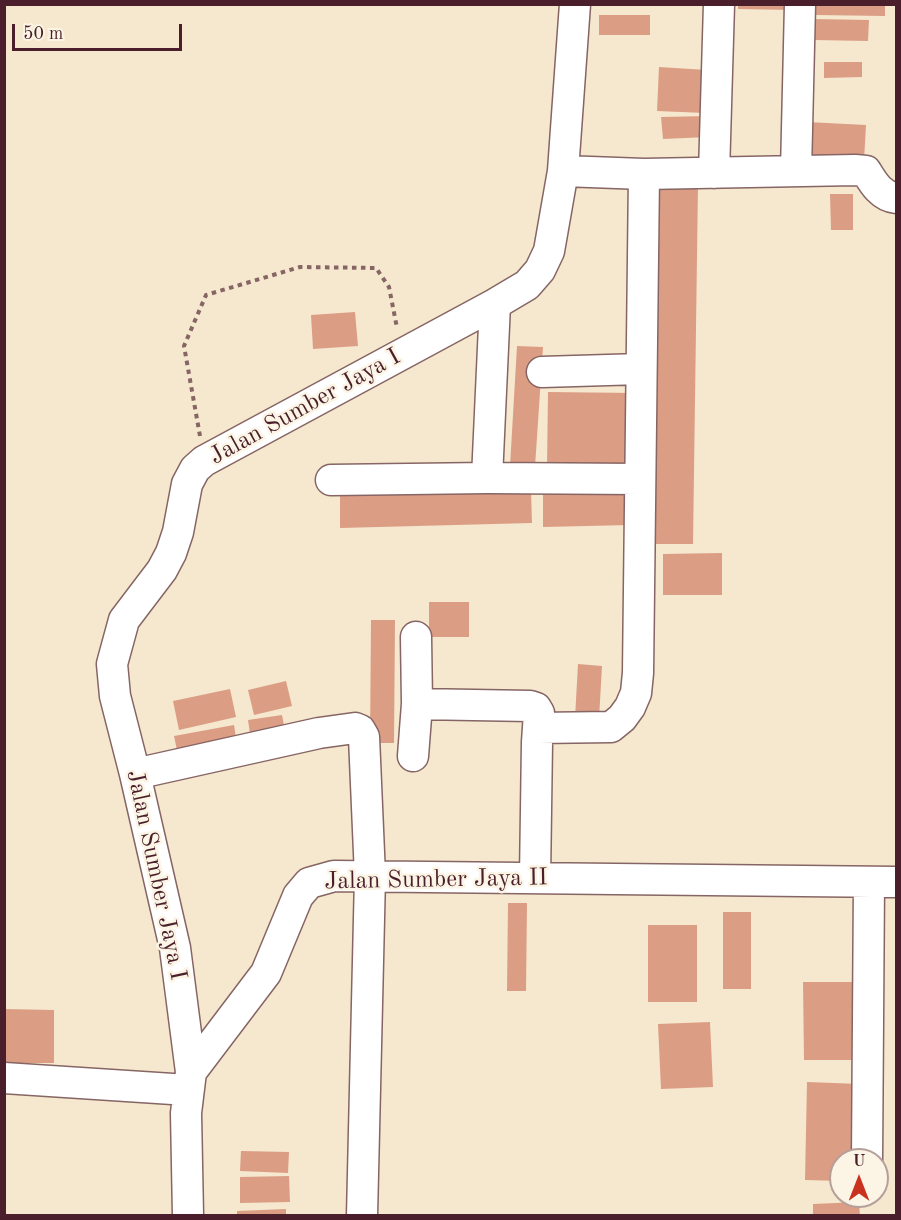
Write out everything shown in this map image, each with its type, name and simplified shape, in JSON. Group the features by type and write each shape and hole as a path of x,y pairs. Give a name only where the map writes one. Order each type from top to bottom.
{"street":[{"name":"Jalan Sumber Jaya I","path":"189,1081 175,948 115,696 111,664 117,639 124,620 162,570 171,553 178,532 187,484 195,469 204,461 495,304 527,285 540,270 549,251 562,171 575,4"},
{"path":"714,173 719,4"},
{"path":"796,171 800,4"},
{"path":"562,171 644,174 866,171 874,184 887,197 897,198"},
{"path":"538,728 611,727 630,708 636,693 644,174"},
{"path":"487,478 495,304"},
{"path":"542,372 642,369"},
{"path":"331,480 640,479"},
{"path":"413,756 417,705 416,637"},
{"path":"417,705 530,706 536,708 539,713 535,878"},
{"path":"135,774 319,733 355,728 360,730 364,737 370,876 362,1215"},
{"name":"Jalan Sumber Jaya II","path":"189,1081 266,973 298,896 309,883 334,876 883,882"},
{"path":"868,1148 883,882"},
{"path":"4,1078 189,1081 186,1113 188,1215"}],"path":[{"path":"204,461 184,346 206,296 300,267 376,268 389,287 402,353"}],"building":[{"path":"738,4 793,4 793,10 738,9"},
{"path":"816,4 885,4 885,16 816,15"},
{"path":"599,15 650,15 650,35 599,35"},
{"path":"814,19 869,20 868,41 814,40"},
{"path":"824,62 862,62 862,77 824,78"},
{"path":"659,67 707,70 705,113 657,111"},
{"path":"708,116 708,137 663,139 661,117"},
{"path":"807,122 866,125 864,161 806,158"},
{"path":"656,183 698,184 693,544 651,544"},
{"path":"830,194 853,194 853,230 831,230"},
{"path":"355,312 358,346 313,349 311,315"},
{"path":"517,346 543,347 535,467 510,466"},
{"path":"548,392 635,393 633,468 547,466"},
{"path":"531,490 532,523 340,528 340,495"},
{"path":"630,490 630,525 543,527 543,491"},
{"path":"722,553 722,595 663,595 663,554"},
{"path":"429,602 469,602 469,637 429,637"},
{"path":"371,620 395,620 394,743 370,743"},
{"path":"578,664 602,666 599,719 575,718"},
{"path":"286,681 292,706 254,715 248,690"},
{"path":"230,689 236,717 179,730 173,701"},
{"path":"282,715 286,736 251,741 248,720"},
{"path":"234,725 237,744 178,755 174,736"},
{"path":"508,903 527,903 526,991 507,991"},
{"path":"723,912 751,912 751,989 723,989"},
{"path":"648,925 697,925 697,1002 648,1002"},
{"path":"803,982 855,982 855,1060 804,1060"},
{"path":"4,1009 54,1010 54,1063 4,1063"},
{"path":"710,1022 713,1087 661,1089 658,1024"},
{"path":"807,1082 860,1084 858,1148 829,1148 829,1181 805,1180"},
{"path":"241,1151 289,1152 288,1173 240,1171"},
{"path":"289,1176 290,1202 240,1203 240,1177"},
{"path":"829,1203 829,1208 859,1208 860,1216 813,1216 813,1204"},
{"path":"286,1209 286,1216 237,1216 237,1211"}]}
